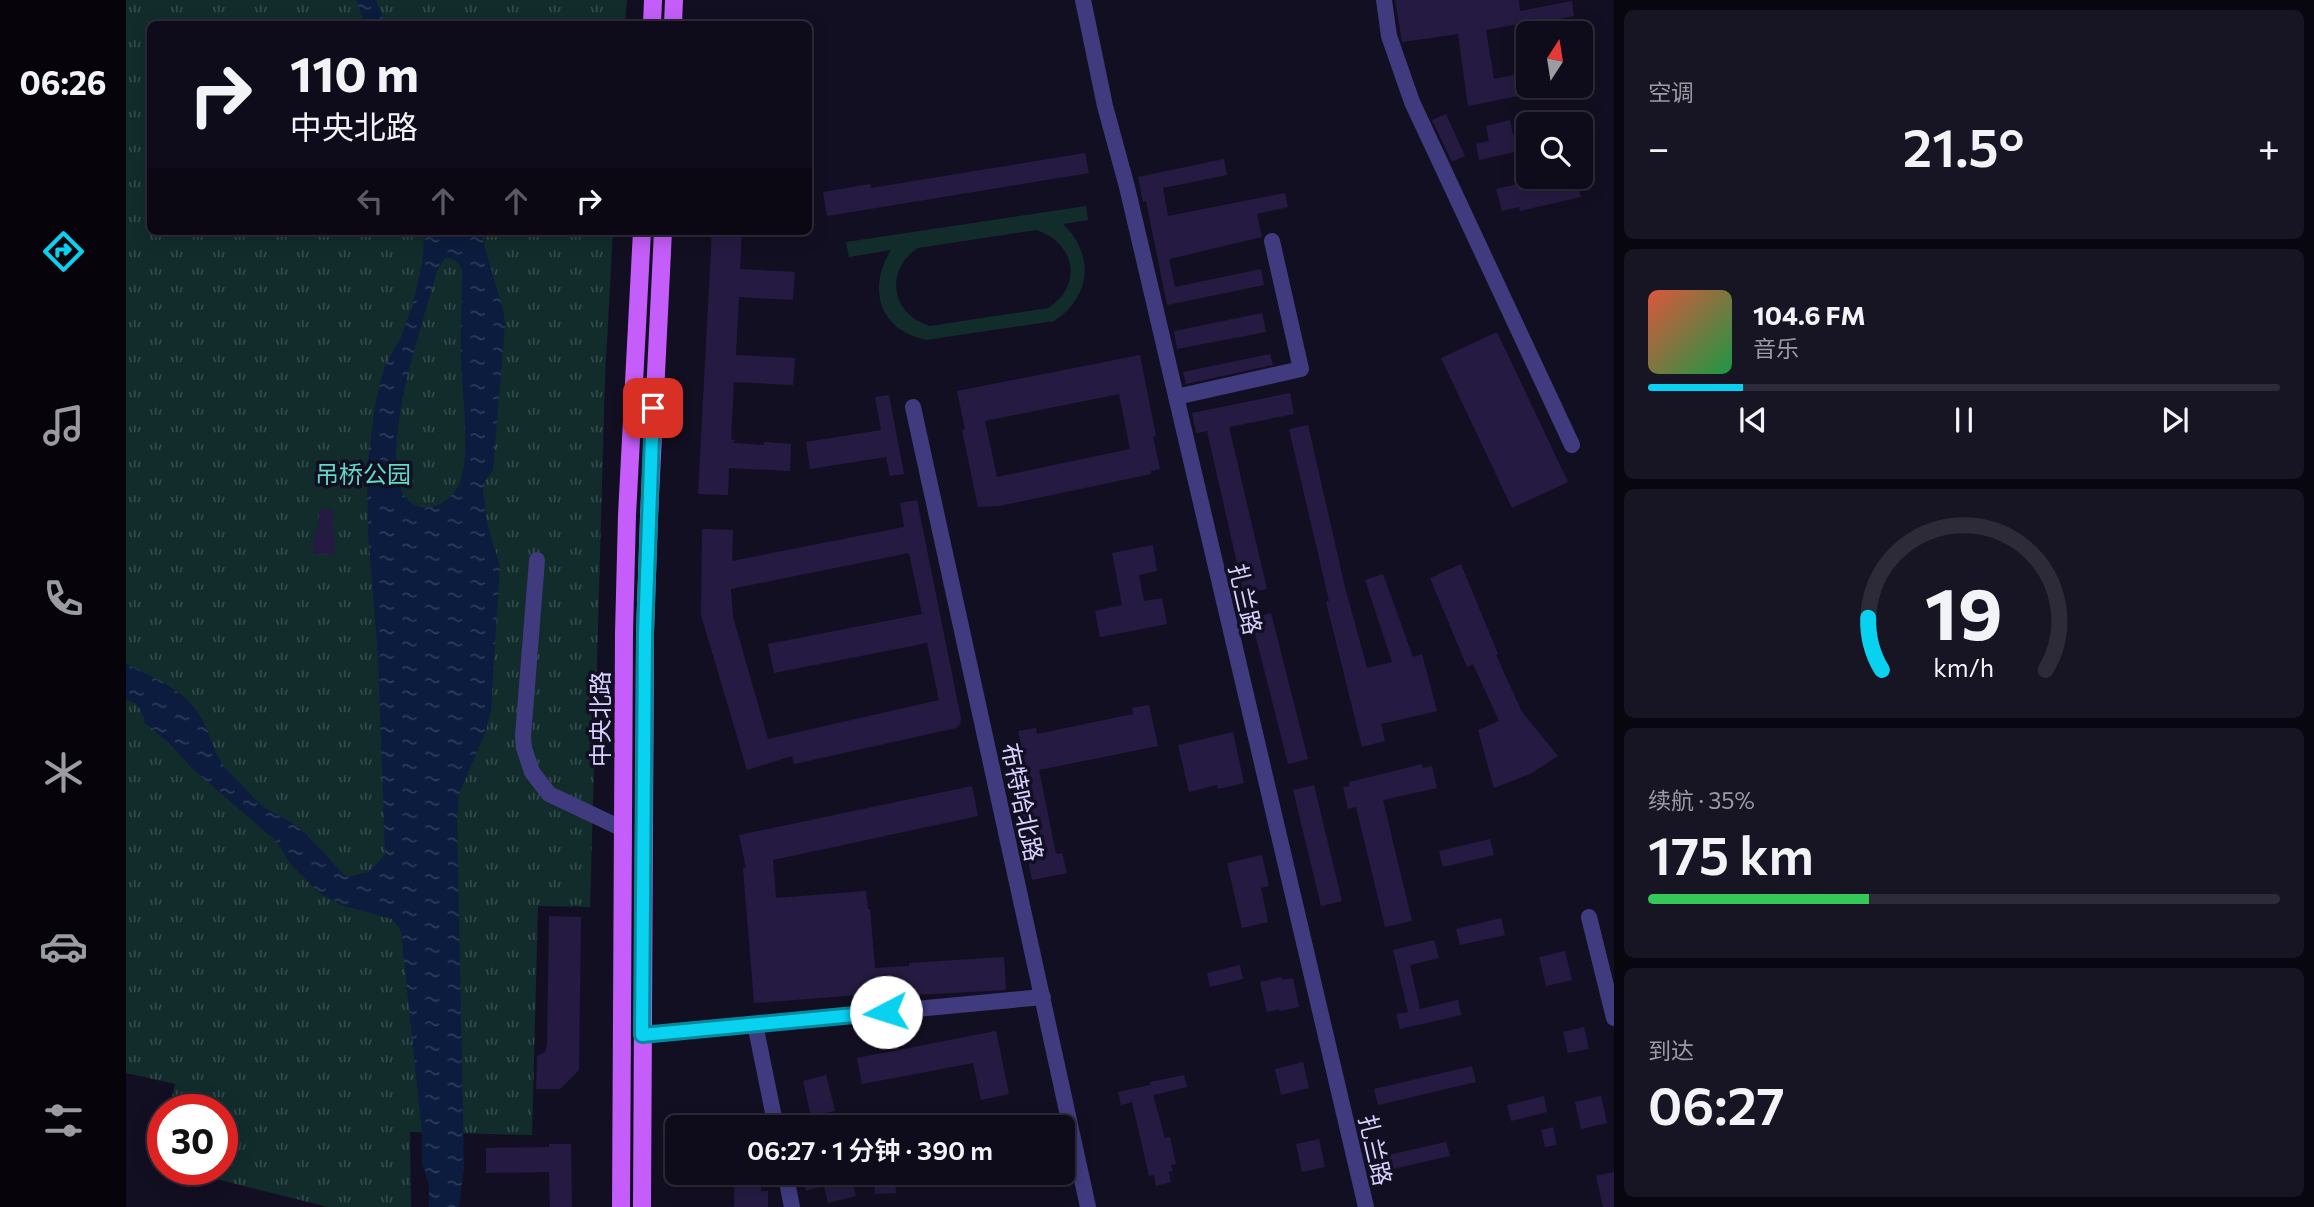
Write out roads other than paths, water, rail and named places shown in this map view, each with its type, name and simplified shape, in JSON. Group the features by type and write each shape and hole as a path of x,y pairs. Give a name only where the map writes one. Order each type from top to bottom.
{"main road":[{"path":"652,21 653,0"},
{"path":"673,21 674,0"},
{"name":"中央北路","path":"621,1207 627,515 642,235"},
{"name":"中央北路","path":"642,1207 645,634 663,235"}],"street":[{"name":"扎兰路","path":"1083,0 1105,106 1127,187 1366,1207"},
{"path":"1384,0 1389,36 1412,102 1572,445"},
{"path":"1176,397 1301,369 1272,241"},
{"name":"布特哈北路","path":"913,407 1088,1207"},
{"path":"537,560 523,736 527,761 549,794 623,829"},
{"path":"1589,917 1614,1018"},
{"path":"642,1035 1043,997"},
{"path":"755,1024 774,1115"},
{"path":"788,1185 792,1207"}],"water":[{"path":"356,0 376,0 384,21 364,21"},
{"path":"425,235 481,235 505,324 493,470 486,479 483,490 487,523 500,566 491,709 486,731 459,794 457,817 464,1167 459,1207 429,1207 429,1185 422,1163 422,1133 401,931 392,919 341,905 321,894 292,866 276,841 194,770 168,742 145,723 135,703 126,700 126,664 160,680 180,694 204,723 218,758 225,768 263,807 291,822 309,837 346,877 369,872 385,855 378,656 368,533 367,469 375,405 384,368 401,337 413,303 422,264","holes":["445,258 456,261 462,270 461,349 465,455 460,482 451,496 437,505 421,507 406,498 398,482 396,457 401,405 437,271"]}],"park label":[{"name":"吊桥公园","path":"363,473"}]}
